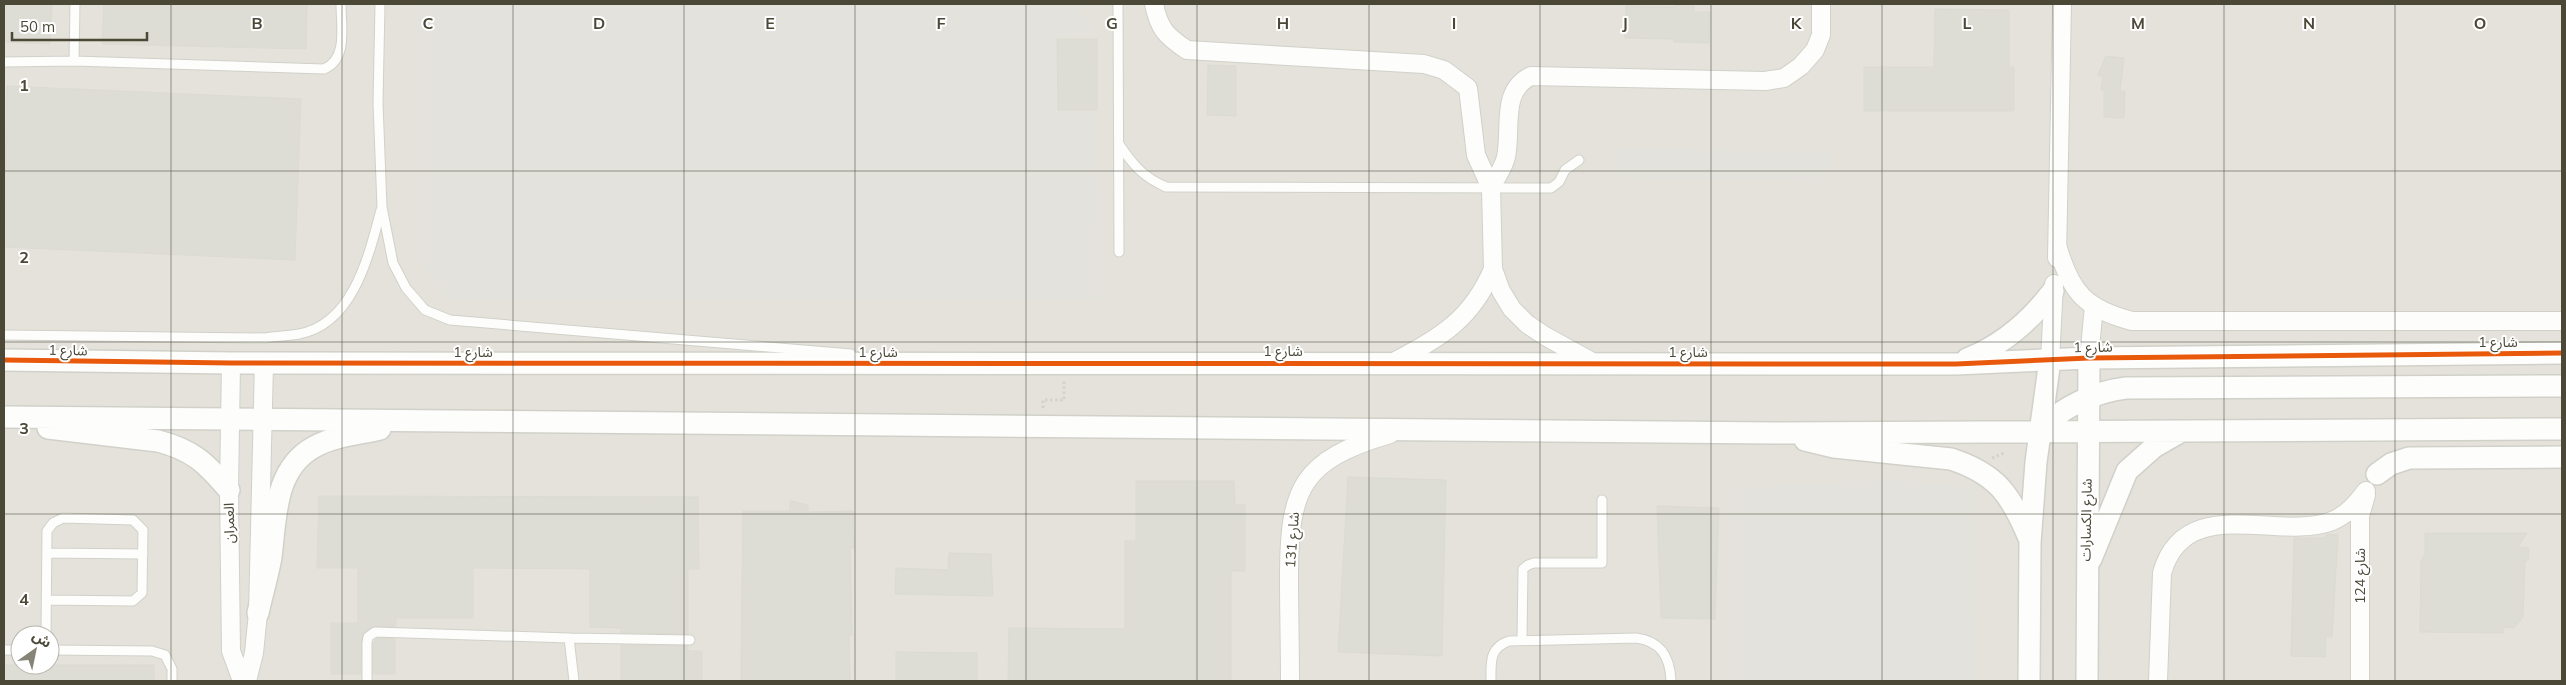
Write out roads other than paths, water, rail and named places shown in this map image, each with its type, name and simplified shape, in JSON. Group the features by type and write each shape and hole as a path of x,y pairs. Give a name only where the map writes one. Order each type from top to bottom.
{"street":[{"path":"1154,4 1159,26 1171,39 1187,50 1424,64 1444,70 1468,88 1476,155 1490,188"},
{"path":"1490,188 1506,158 1512,94 1519,82 1531,76 1765,81 1784,78 1801,66 1815,50 1821,35 1821,4"},
{"name":"شارع 1","path":"2050,360 2053,290 2058,248 2062,4"},
{"name":"شارع 1","path":"1490,188 1493,268 1500,291 1512,309 1527,324 1545,336 1594,362"},
{"name":"شارع 1","path":"2058,248 2066,274 2073,288 2094,306 2113,316 2132,321 2562,321"},
{"name":"شارع 1","path":"1394,362 1435,340 1456,325 1484,290 1493,268"},
{"path":"1956,364 1979,355 2017,331 2038,310 2053,290"},
{"path":"2089,358 2094,306"},
{"name":"شارع 1","path":"4,360 231,363 1594,362 1956,364 2089,358 2562,353"},
{"name":"شارع الكسارات","path":"2087,681 2086,573 2089,358"},
{"path":"2029,681 2030,543 2036,462 2050,360"},
{"name":"العمران","path":"231,363 229,490 231,651 242,681"},
{"path":"247,681 254,653 258,613 264,363"},
{"path":"2040,430 2061,412 2088,398 2100,393 2126,388 2562,386"},
{"path":"4,416 1774,433 2040,430 2088,432 2562,429"},
{"path":"4,421 106,436 158,441 175,445 194,454 206,464 229,490"},
{"path":"258,613 271,558 275,511 284,482 295,462 314,447 336,439 420,421"},
{"name":"شارع 131","path":"1290,681 1289,544 1296,500 1304,485 1333,456 1355,444 1401,430"},
{"path":"2086,573 2127,471 2154,447 2183,431"},
{"path":"1774,433 1834,447 1950,458 1979,470 2003,488 2012,501 2030,543"},
{"path":"2158,681 2162,573 2166,560 2181,539 2204,527 2326,523 2347,512 2391,464 2409,458 2562,457"},
{"name":"شارع 124","path":"2360,681 2360,516 2372,483"}],"lane":[{"path":"74,61 75,4"},
{"path":"4,62 74,61 324,69 334,65 340,53 341,4"},
{"path":"380,4 378,103 382,207 393,263 406,288 425,310 450,320 713,341 946,363"},
{"path":"1118,4 1120,252"},
{"path":"1119,144 1135,169 1149,180 1166,187 1551,188 1560,182 1565,170 1579,160"},
{"path":"4,335 265,338 299,334 317,327 345,304 367,260 382,207"},
{"path":"1522,639 1523,569 1528,565 1534,564 1602,563 1602,500"},
{"path":"46,625 48,531 53,523 63,518 133,520 143,530 142,593 139,598 133,600 47,600"},
{"path":"47,553 143,554"},
{"path":"367,681 366,643 375,632 690,640"},
{"path":"569,638 574,681"},
{"path":"1491,681 1491,656 1494,649 1509,640 1522,639 1647,639 1655,643 1668,659 1670,681"},
{"path":"60,650 152,651 165,655 172,669 172,681"}]}
